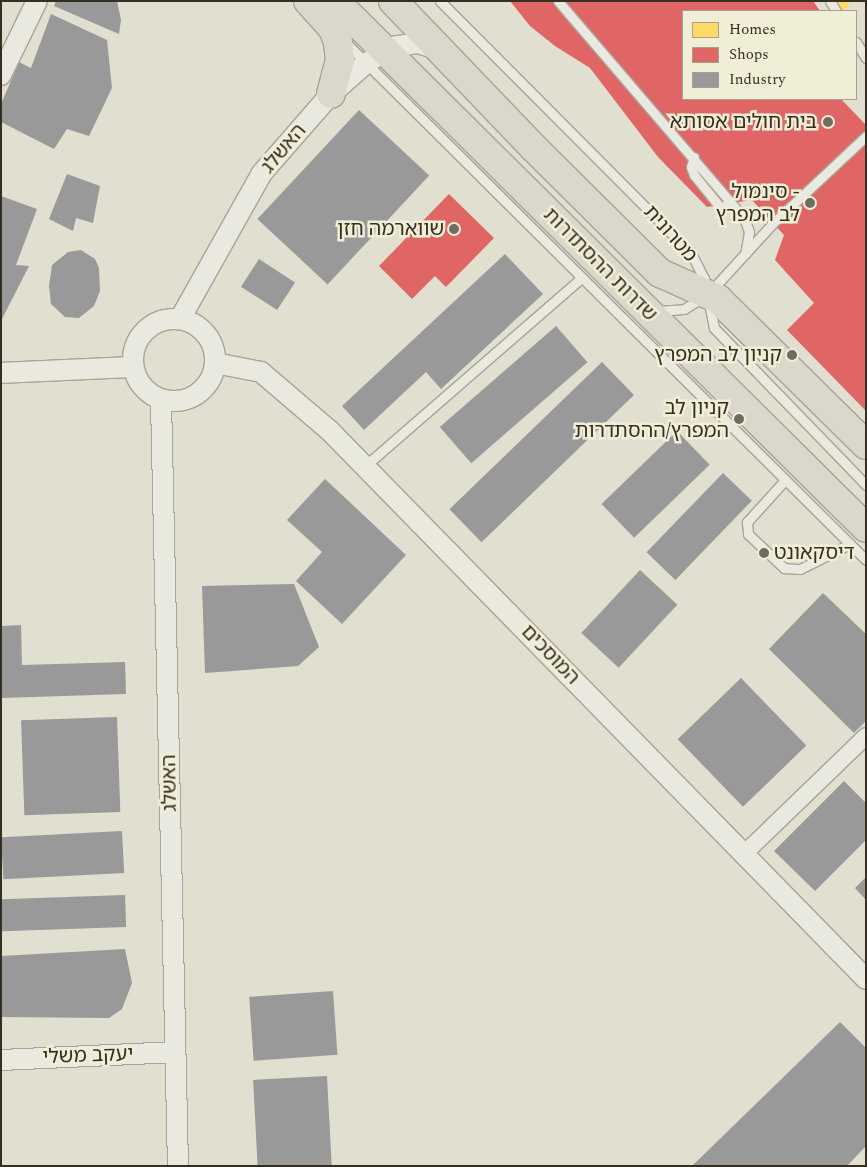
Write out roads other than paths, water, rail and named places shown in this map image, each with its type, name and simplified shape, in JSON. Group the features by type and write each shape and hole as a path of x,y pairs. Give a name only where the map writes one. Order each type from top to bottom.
{"highway":[{"path":"308,1 333,29 340,60 331,94"},
{"name":"שדרות ההסתדרות","path":"335,1 375,57 642,306 858,536"},
{"name":"שדרות ההסתדרות","path":"394,1 660,273 718,299 864,443"}],"street":[{"path":"1,75 37,1"},
{"name":"האשלג","path":"180,319 262,173 331,94 375,57 416,42 441,51"},
{"path":"167,319 180,319 196,326 209,340 215,363 212,375 197,394 174,402 162,400 143,388 133,367 136,342 144,331 167,319"},
{"name":"המוסכים","path":"215,363 261,372 329,430 866,979"},
{"path":"1,373 133,367"},
{"name":"האשלג","path":"162,400 178,1166"},
{"path":"745,854 866,736"},
{"name":"יעקב משלי","path":"1,1060 175,1052"}],"lane":[{"name":"מטרונית","path":"440,1 691,252 702,272 708,294 710,319 722,339 866,485"},
{"path":"558,1 694,157 691,166 694,175 720,207 724,207 729,201 748,228 750,240 745,254"},
{"path":"333,29 375,57 581,278 785,480 858,536 866,560"},
{"path":"857,44 866,58"},
{"path":"642,306 658,311 675,311 692,305 708,294 773,223 866,136"},
{"path":"365,466 581,278"},
{"path":"785,480 747,522 748,534 784,568 800,569 858,536"}],"place":[{"name":"בית חולים אסותא","path":"828,122"},
{"name":"סינמול - לב המפרץ","path":"810,203"},
{"name":"שווארמה חזן","path":"454,229"},
{"name":"קניון לב המפרץ","path":"792,355"},
{"name":"קניון לב המפרץ/ההסתדרות","path":"739,419"},
{"name":"דיסקאונט","path":"764,553"}]}
